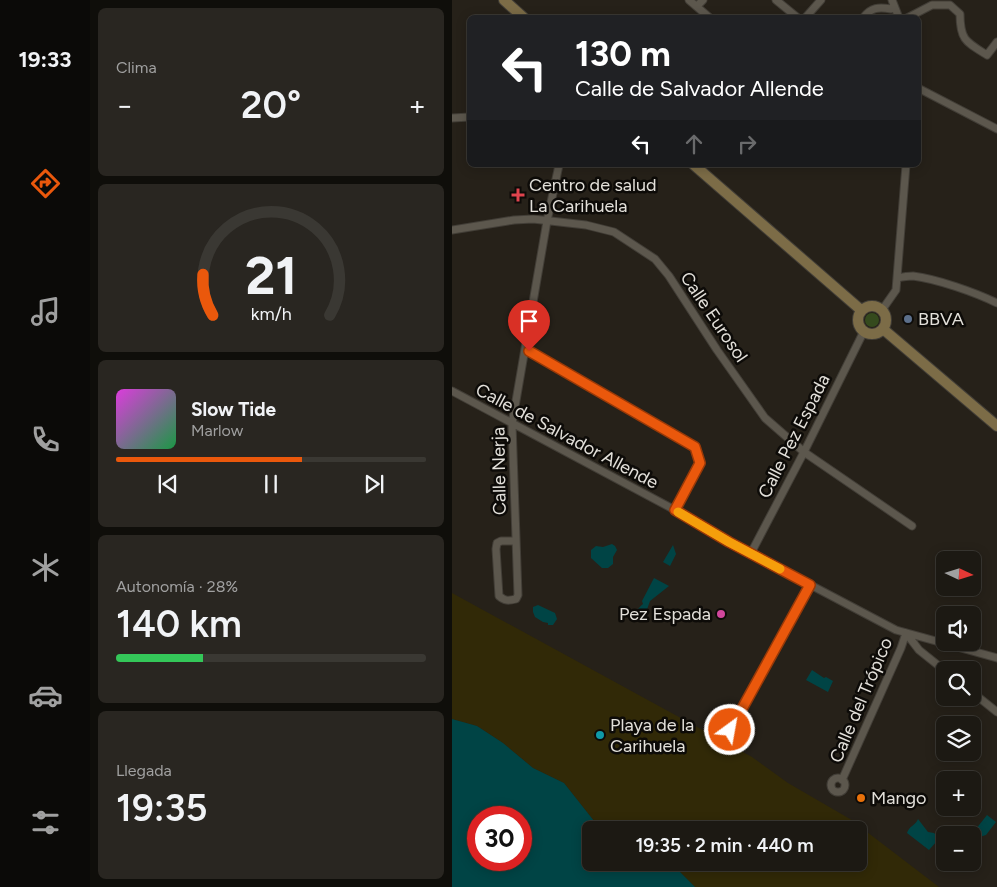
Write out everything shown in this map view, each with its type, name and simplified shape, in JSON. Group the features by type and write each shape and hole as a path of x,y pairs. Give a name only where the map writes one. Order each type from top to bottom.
{"main road":[{"path":"504,0 521,15"},
{"path":"696,167 861,310"},
{"path":"871,306 882,310 886,319 883,328 876,334 864,332 858,322 861,310 871,306"},
{"path":"883,328 996,426"}],"street":[{"path":"689,0 707,15"},
{"path":"697,6 702,0"},
{"path":"776,0 794,15"},
{"path":"808,15 821,0"},
{"path":"866,15 876,7 891,9 893,3"},
{"path":"893,3 898,15"},
{"path":"913,15 932,5 950,5 960,14 960,29 964,38 970,44 987,55 996,42"},
{"path":"921,90 996,129"},
{"path":"452,118 467,117"},
{"name":"Calle Nerja","path":"515,541 501,541 497,543 496,549 499,596 504,600 510,601 516,599 518,594 512,424 547,221 559,167"},
{"path":"882,310 896,290 906,167"},
{"name":"Calle Eurosol","path":"452,230 514,220 533,219 586,225 614,232 655,259 669,276 717,350 765,418 804,452 912,526"},
{"path":"897,278 912,276 943,283 996,303"},
{"name":"Calle Pez Espada","path":"751,554 864,332"},
{"path":"525,349 695,447 700,463 675,510"},
{"name":"Calle de Salvador Allende","path":"452,391 675,510 751,554 896,630 996,658"},
{"path":"737,718 810,585"},
{"path":"906,633 919,650 936,664"},
{"name":"Calle del Trópico","path":"842,780 906,633"},
{"path":"981,700 996,712"}],"green space":[{"path":"869,313 875,313 879,320 875,327 869,327 865,323 865,317"}],"sand":[{"name":"Playa de la Carihuela","path":"452,593 752,757 788,783 853,821 594,821 564,783 533,768 503,743 477,726 452,719"},
{"name":"Playa de la Carihuela","path":"867,832 939,887 695,887 679,871 867,871"}],"water":[{"path":"612,544 617,550 613,557 613,564 608,568 602,568 591,558 591,550 596,546 603,547"},
{"path":"673,545 676,554 670,566 663,562"},
{"path":"654,578 669,586 650,601 644,618 634,621 637,611 643,604 642,601"},
{"path":"538,605 555,613 557,619 553,625 548,625 548,623 535,617 533,607"},
{"path":"812,670 824,678 826,677 833,681 828,692 806,680"},
{"path":"452,719 477,726 503,743 533,768 564,783 594,821 582,821 582,871 679,871 695,887 452,887"},
{"path":"987,815 996,822 986,835 981,836 981,826 978,826"},
{"path":"918,819 928,832 936,835 936,842 929,850 907,833"}],"slow traffic":[{"path":"678,512 780,569"}],"place":[{"name":"Centro de salud La Carihuela","path":"518,195"},
{"name":"BBVA","path":"908,319"},
{"name":"Pez Espada","path":"721,614"},
{"name":"Playa de la Carihuela","path":"600,735"},
{"name":"Mango","path":"861,798"}],"route":[{"path":"529,351 695,447 700,463 675,510 729,542 810,585 737,718 740,722 739,728 730,730"}]}
